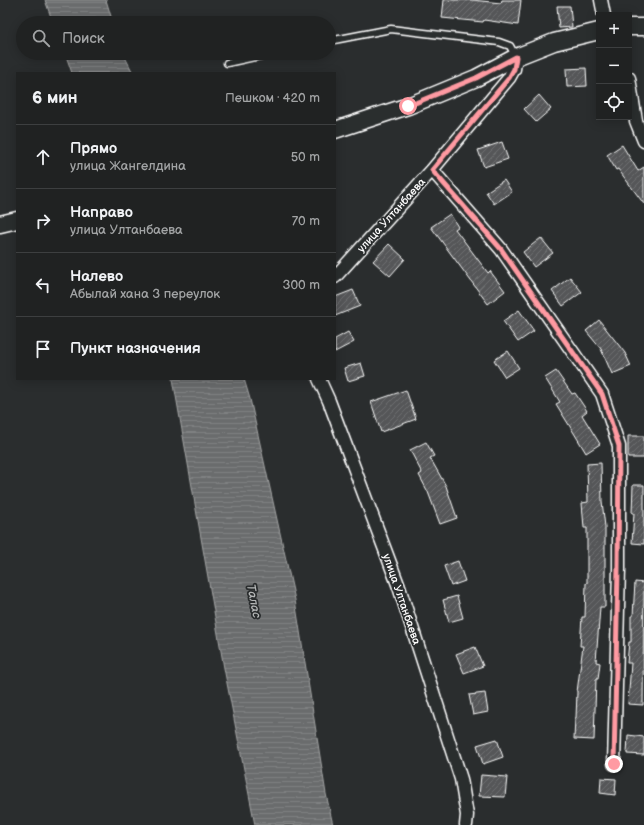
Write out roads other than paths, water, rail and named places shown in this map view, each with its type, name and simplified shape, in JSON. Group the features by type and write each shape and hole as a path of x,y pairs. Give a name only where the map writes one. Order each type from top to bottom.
{"street":[{"path":"601,0 603,12"},
{"path":"632,27 644,27"},
{"path":"336,130 408,106 476,78 516,57 554,42 596,32"},
{"name":"улица Ултанбаева","path":"336,276 432,170 509,78 514,69 516,57"},
{"path":"630,84 636,121 644,141"},
{"path":"432,170 501,249 602,394 619,446 614,764"},
{"path":"0,224 16,220"},
{"name":"улица Ултанбаева","path":"320,380 330,401 399,587 461,779 467,815 466,825"}],"lane":[{"path":"336,40 391,28 499,42 510,46 516,57"},
{"path":"227,63 241,60"}],"water":[{"path":"45,0 106,0 111,16 51,16"},
{"path":"67,60 126,60 132,72 72,72"},
{"name":"Талас","path":"173,380 244,380 250,399 295,600 326,794 333,825 255,825 224,668"}]}
